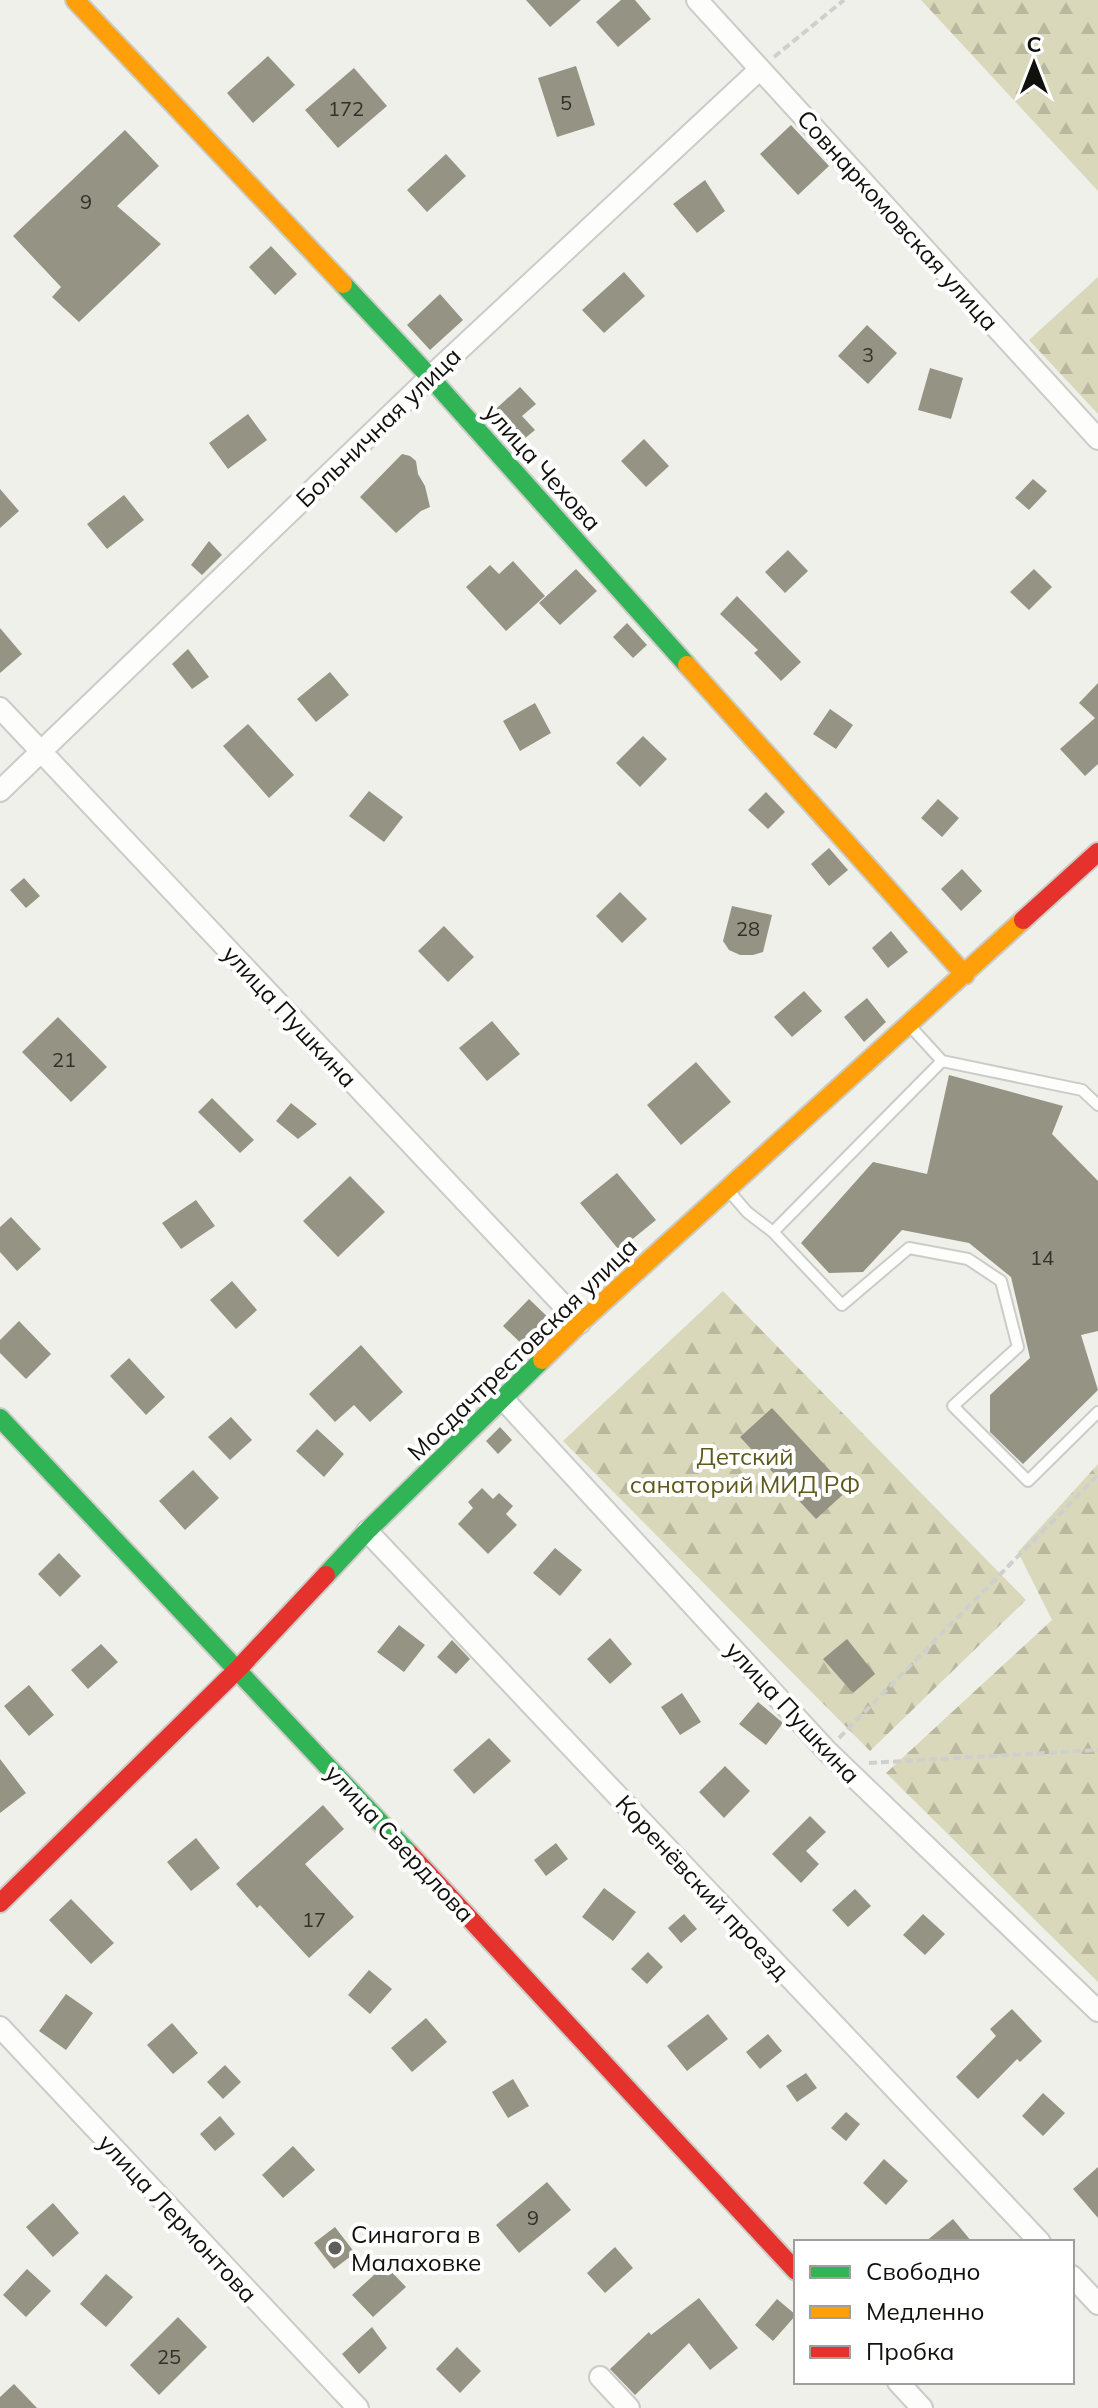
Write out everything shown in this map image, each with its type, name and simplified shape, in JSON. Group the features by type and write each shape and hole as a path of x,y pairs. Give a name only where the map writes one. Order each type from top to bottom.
{"street":[{"name":"улица Чехова","path":"75,0 430,377 965,975"},
{"name":"Совнаркомовская улица","path":"697,0 1098,439"},
{"name":"Больничная улица","path":"0,791 430,377 760,69"},
{"name":"улица Пушкина","path":"0,708 580,1323"},
{"name":"Мосдачтрестовская улица","path":"0,1903 238,1669 367,1531 580,1323 1098,852"},
{"name":"улица Пушкина","path":"503,1399 834,1758 1098,2011"},
{"name":"улица Свердлова","path":"0,1418 238,1669 794,2269"},
{"name":"Коренёвский проезд","path":"367,1531 1038,2240"},
{"name":"улица Лермонтова","path":"0,2027 358,2408"},
{"path":"1074,2278 1098,2304"},
{"path":"600,2377 629,2408"},
{"path":"900,2384 922,2408"}],"lane":[{"path":"909,1025 942,1061 1082,1090 1098,1105"},
{"path":"773,1232 942,1061"},
{"path":"727,1190 747,1212 773,1232 842,1305 909,1248 968,1259 1001,1281 1018,1347 953,1406 1028,1481 1098,1412"}],"path":[{"path":"760,69 844,0"},
{"path":"834,1758 1098,1475"},
{"path":"834,1758 1098,1750"}],"green space":[{"path":"921,0 1098,0 1098,191"},
{"path":"1098,277 1098,414 1029,340"},
{"name":"Детский санаторий МИД РФ","path":"723,1291 1026,1600 870,1751 563,1441"},
{"path":"1098,1464 1098,1982 886,1773 1052,1620 1018,1552"}],"building":[{"path":"526,0 581,0 550,27"},
{"path":"621,0 635,0 651,19 618,47 596,22"},
{"path":"268,56 295,85 253,123 227,93"},
{"path":"576,66 595,125 557,137 538,78"},
{"path":"354,68 387,106 338,148 305,110"},
{"path":"791,125 829,166 798,195 760,154"},
{"path":"125,130 159,166 117,206 161,244 79,322 52,297 61,287 13,236"},
{"path":"446,154 466,176 427,212 407,190"},
{"path":"705,180 725,211 697,233 673,204"},
{"path":"271,246 297,274 275,295 249,267"},
{"path":"624,272 645,296 604,333 582,310"},
{"path":"440,294 463,320 430,350 407,325"},
{"path":"867,325 897,353 868,384 838,356"},
{"path":"930,368 963,378 951,419 918,410"},
{"path":"520,387 536,404 522,416 535,430 518,444 488,416"},
{"path":"248,414 267,440 228,469 209,443"},
{"path":"644,439 669,466 646,487 621,461"},
{"path":"402,454 416,461 430,507 396,533 360,497"},
{"path":"1033,479 1047,491 1029,510 1015,498"},
{"path":"0,489 19,511 0,528"},
{"path":"124,495 144,520 107,549 87,524"},
{"path":"209,541 222,555 202,575 191,565"},
{"path":"788,550 808,571 785,593 765,572"},
{"path":"513,561 545,596 506,631 466,587 490,565 499,574"},
{"path":"576,569 597,591 560,625 539,603"},
{"path":"1034,569 1052,587 1029,610 1010,592"},
{"path":"737,596 801,662 781,681 754,653 758,650 720,614"},
{"path":"627,623 647,645 633,658 613,637"},
{"path":"0,628 22,654 0,673"},
{"path":"188,649 209,677 192,689 172,664"},
{"path":"330,672 349,695 316,722 297,699"},
{"path":"1098,683 1098,764 1085,776 1060,749 1095,718 1079,703"},
{"path":"535,703 551,733 520,751 503,721"},
{"path":"830,709 853,725 836,749 813,734"},
{"path":"248,724 294,775 269,798 223,746"},
{"path":"643,736 667,759 640,787 616,763"},
{"path":"369,791 403,817 384,842 349,816"},
{"path":"766,792 785,812 768,829 748,810"},
{"path":"938,799 959,818 942,837 921,818"},
{"path":"829,848 848,870 829,886 811,864"},
{"path":"962,869 982,891 961,911 941,889"},
{"path":"24,878 40,896 26,908 10,890"},
{"path":"620,892 647,919 622,943 596,916"},
{"path":"732,906 772,915 763,952 740,955 729,950 723,941"},
{"path":"444,926 474,957 448,982 418,951"},
{"path":"891,931 908,952 888,968 872,948"},
{"path":"804,991 822,1011 792,1037 774,1017"},
{"path":"867,998 886,1022 864,1042 844,1017"},
{"path":"58,1017 107,1067 71,1102 22,1052"},
{"path":"492,1021 520,1054 487,1081 459,1048"},
{"path":"696,1062 731,1102 681,1145 647,1105"},
{"path":"949,1075 1063,1106 1052,1134 1098,1181 1098,1331 1081,1335 1098,1390 1023,1464 990,1432 990,1395 1030,1358 1011,1277 969,1243 902,1230 863,1272 829,1273 801,1243 873,1162 927,1174"},
{"path":"212,1098 254,1140 240,1153 198,1112"},
{"path":"291,1103 317,1124 298,1139 276,1121"},
{"path":"617,1173 656,1220 619,1250 580,1203"},
{"path":"350,1176 385,1212 338,1257 303,1221"},
{"path":"196,1200 215,1226 181,1249 162,1223"},
{"path":"11,1217 41,1249 17,1271 0,1252 0,1227"},
{"path":"232,1281 257,1310 236,1329 210,1300"},
{"path":"529,1299 555,1324 528,1350 503,1326"},
{"path":"19,1321 51,1354 26,1379 0,1353 0,1340"},
{"path":"361,1345 403,1392 370,1422 354,1405 335,1422 309,1394"},
{"path":"129,1358 165,1397 146,1415 110,1376"},
{"path":"772,1408 848,1490 816,1519 740,1437"},
{"path":"231,1417 252,1440 230,1460 208,1437"},
{"path":"500,1427 512,1440 498,1454 486,1441"},
{"path":"317,1429 344,1454 324,1477 296,1451"},
{"path":"193,1470 219,1498 185,1530 159,1501"},
{"path":"482,1488 493,1499 499,1493 513,1506 506,1514 517,1525 488,1554 458,1524 473,1508 468,1502"},
{"path":"555,1548 582,1570 560,1596 533,1573"},
{"path":"59,1553 81,1576 60,1597 38,1574"},
{"path":"399,1625 425,1645 404,1672 377,1652"},
{"path":"610,1638 632,1664 610,1684 587,1659"},
{"path":"847,1639 875,1674 853,1693 823,1659"},
{"path":"452,1640 470,1659 456,1674 437,1657"},
{"path":"101,1644 118,1662 88,1689 71,1670"},
{"path":"29,1685 54,1715 29,1736 4,1706"},
{"path":"682,1693 701,1722 680,1735 661,1707"},
{"path":"758,1702 783,1723 766,1745 739,1724"},
{"path":"489,1738 511,1761 474,1794 453,1770"},
{"path":"0,1759 26,1793 0,1813"},
{"path":"725,1766 750,1791 724,1818 699,1792"},
{"path":"323,1805 344,1829 305,1864 354,1917 309,1958 236,1884"},
{"path":"810,1816 826,1832 806,1851 819,1864 801,1883 772,1854"},
{"path":"196,1838 220,1868 191,1891 167,1862"},
{"path":"556,1843 568,1859 546,1876 534,1860"},
{"path":"604,1888 636,1912 613,1941 582,1917"},
{"path":"855,1889 871,1906 848,1927 832,1910"},
{"path":"71,1899 114,1943 91,1964 49,1920"},
{"path":"684,1914 697,1929 681,1943 668,1928"},
{"path":"923,1914 945,1934 925,1955 903,1935"},
{"path":"648,1952 663,1967 647,1984 631,1969"},
{"path":"369,1970 392,1989 370,2014 348,1995"},
{"path":"66,1994 93,2013 66,2050 39,2031"},
{"path":"1012,2009 1042,2041 1020,2062 1017,2059 978,2099 956,2077 996,2036 990,2029"},
{"path":"708,2014 728,2039 687,2071 667,2046"},
{"path":"426,2018 447,2042 412,2072 391,2048"},
{"path":"172,2023 198,2053 173,2074 147,2045"},
{"path":"768,2034 782,2051 760,2069 746,2052"},
{"path":"225,2065 241,2082 223,2099 207,2082"},
{"path":"806,2073 817,2088 797,2102 786,2086"},
{"path":"513,2079 529,2106 508,2118 492,2092"},
{"path":"1043,2093 1065,2113 1043,2136 1022,2116"},
{"path":"846,2112 860,2124 846,2141 831,2128"},
{"path":"220,2116 235,2134 215,2151 200,2134"},
{"path":"293,2146 315,2170 283,2198 262,2175"},
{"path":"884,2159 908,2181 886,2205 863,2183"},
{"path":"1098,2167 1098,2218 1073,2189"},
{"path":"547,2182 571,2210 519,2253 496,2225"},
{"path":"53,2203 79,2233 53,2257 26,2227"},
{"path":"953,2219 970,2240 927,2240"},
{"name":"Синагога в Малаховке","path":"335,2227 355,2253 334,2269 314,2243"},
{"path":"615,2247 633,2268 605,2293 587,2273"},
{"path":"385,2265 406,2287 373,2317 352,2295"},
{"path":"27,2269 51,2291 26,2317 3,2295"},
{"path":"106,2274 133,2297 106,2327 80,2304"},
{"path":"699,2298 738,2348 710,2370 689,2343 635,2395 610,2369 649,2332 651,2335"},
{"path":"777,2299 794,2313 773,2341 755,2325"},
{"path":"178,2317 207,2347 159,2395 130,2365"},
{"path":"372,2327 387,2348 359,2374 342,2354"},
{"path":"457,2347 481,2371 460,2393 436,2369"},
{"path":"14,2384 37,2408 0,2408 0,2397"}],"traffic: fast":[{"path":"343,284 687,665"},
{"path":"326,1575 542,1360"},
{"path":"0,1418 410,1854"}],"traffic: slow":[{"path":"75,0 343,284"},
{"path":"687,665 965,975"},
{"path":"542,1360 1023,920"}],"traffic: jam":[{"path":"1023,920 1098,852"},
{"path":"0,1903 238,1669 326,1575"},
{"path":"410,1854 794,2269"}],"place":[{"name":"Синагога в Малаховке","path":"335,2248"}]}
